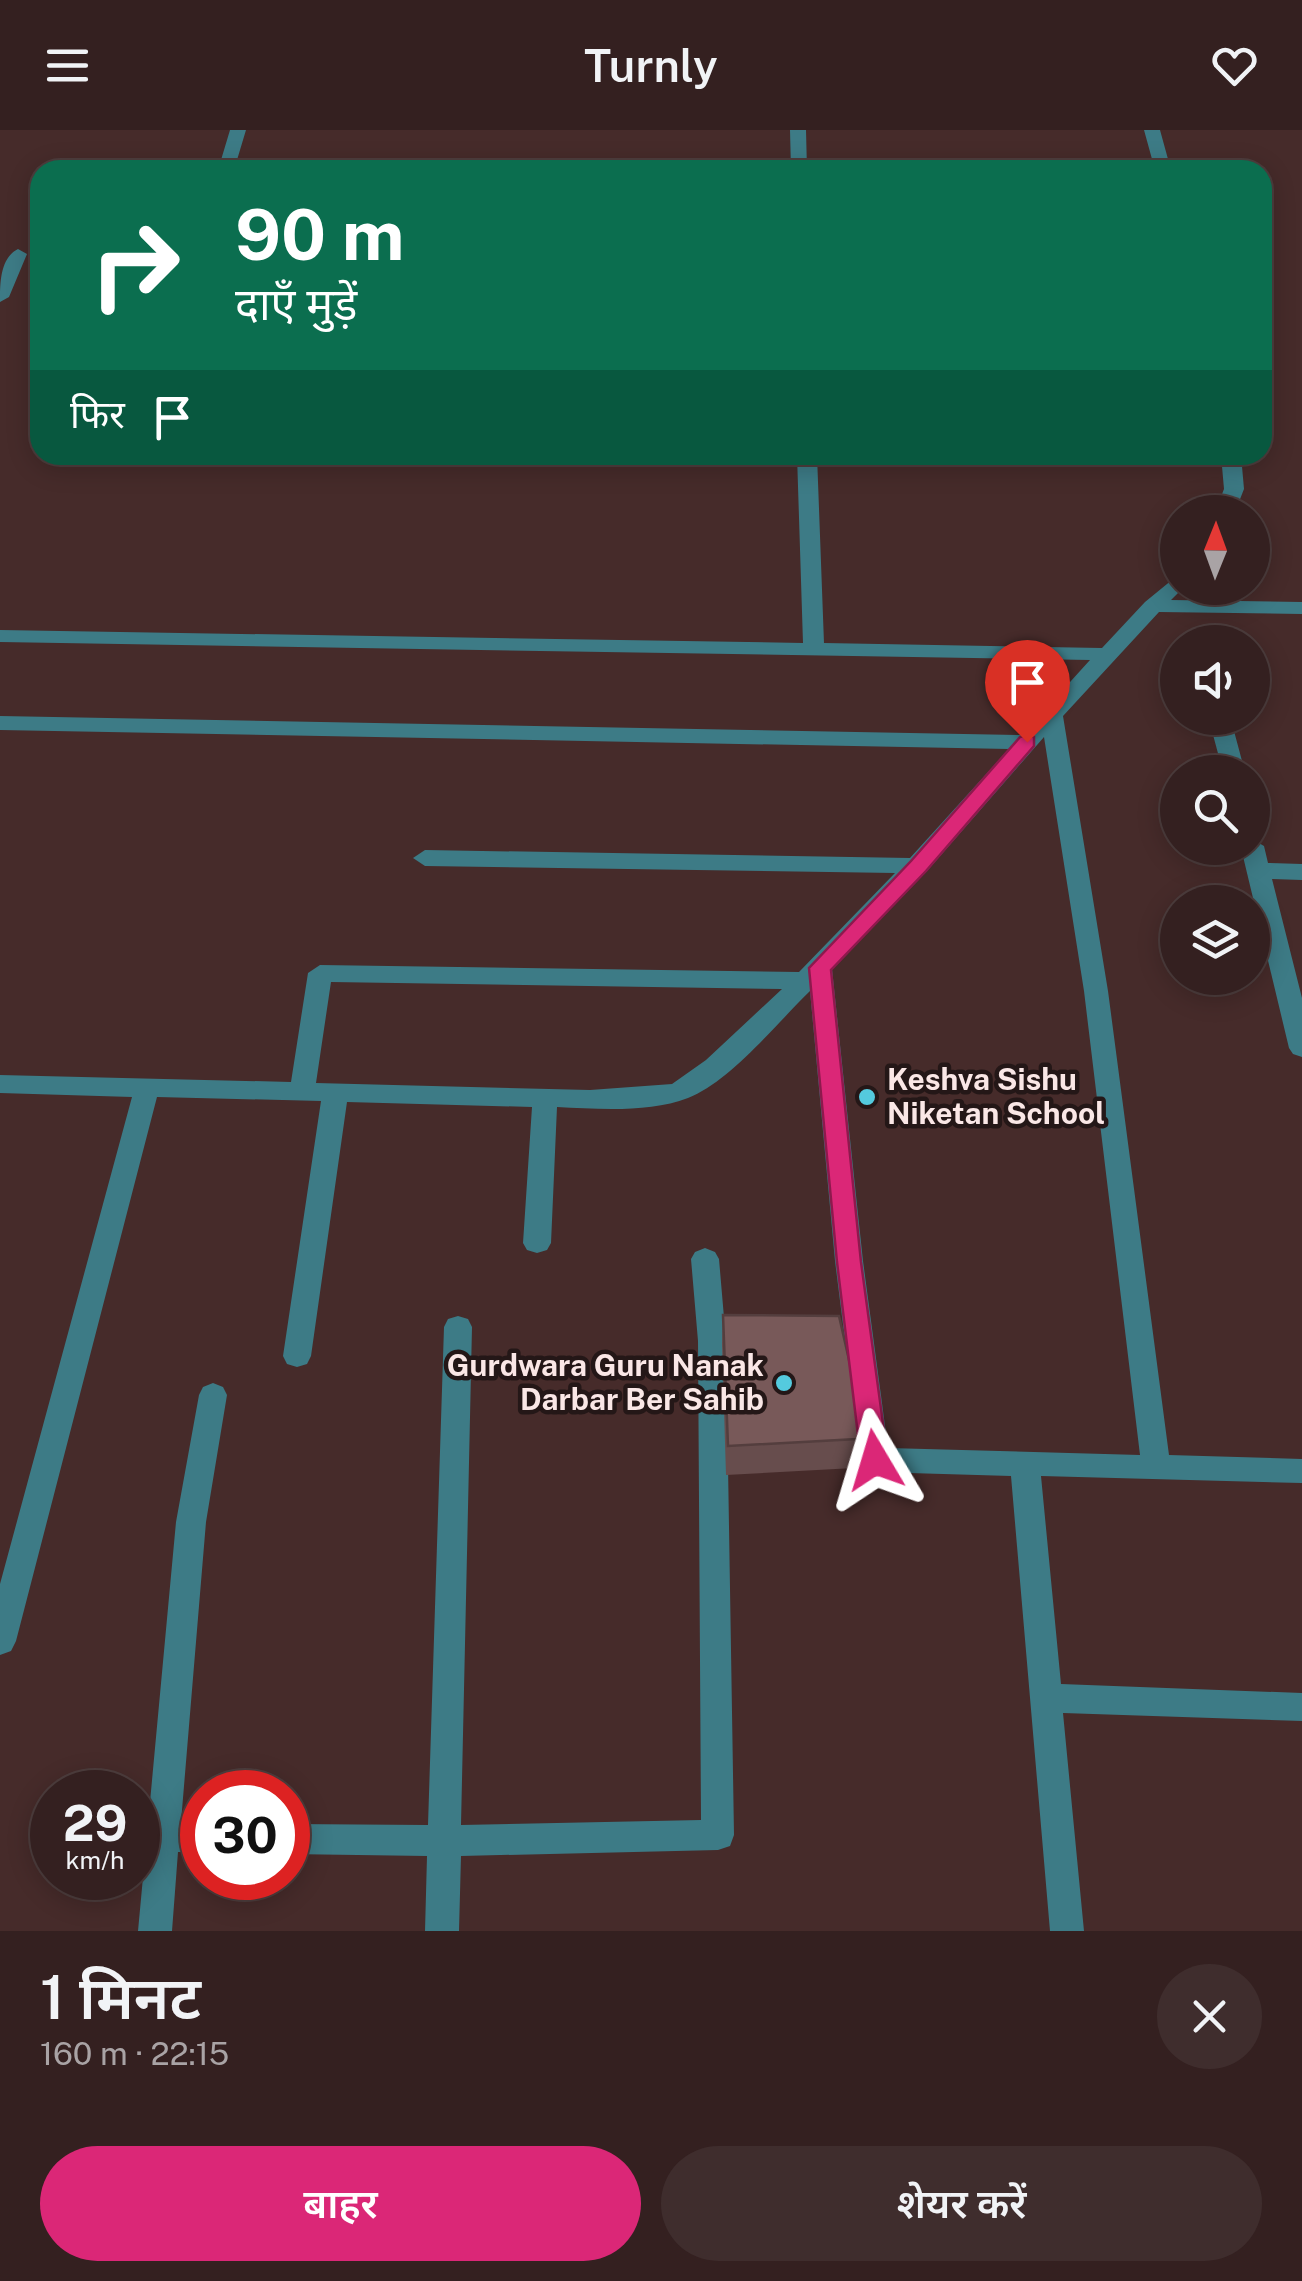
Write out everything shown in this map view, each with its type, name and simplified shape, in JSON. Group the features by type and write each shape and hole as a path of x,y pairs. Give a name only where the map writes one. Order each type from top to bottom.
{"street":[{"path":"229,160 238,130"},
{"path":"798,130 799,160"},
{"path":"1152,130 1160,160"},
{"path":"0,297 18,254"},
{"path":"806,465 814,650"},
{"path":"1231,495 1232,465"},
{"path":"0,1084 590,1099 681,1091 813,974 919,866 1160,598"},
{"path":"1152,606 1302,608"},
{"path":"0,636 1108,654"},
{"path":"1052,715 1096,991 1156,1467"},
{"path":"0,723 1027,742"},
{"path":"425,858 919,866"},
{"path":"1257,865 1301,1042"},
{"path":"1259,871 1302,872"},
{"path":"302,1092 320,972 813,974"},
{"path":"813,974 875,1460 1302,1470"},
{"path":"0,1641 147,1088"},
{"path":"297,1356 334,1094"},
{"path":"537,1243 545,1098"},
{"path":"310,1838 446,1841 718,1835 712,1340 705,1259"},
{"path":"442,1931 458,1327"},
{"path":"155,1931 191,1522 213,1394"},
{"path":"1026,1462 1067,1931"},
{"path":"1046,1698 1302,1707"},
{"path":"166,1836 180,1836"}],"building":[{"name":"Gurdwara Guru Nanak Darbar Ber Sahib","path":"723,1315 839,1316 865,1430 857,1439 728,1446"}],"place":[{"name":"Keshva Sishu Niketan School","path":"867,1097"},
{"name":"Gurdwara Guru Nanak Darbar Ber Sahib","path":"784,1383"}],"route":[{"path":"875,1460 849,1262 820,968 919,866 1027,742"}]}
